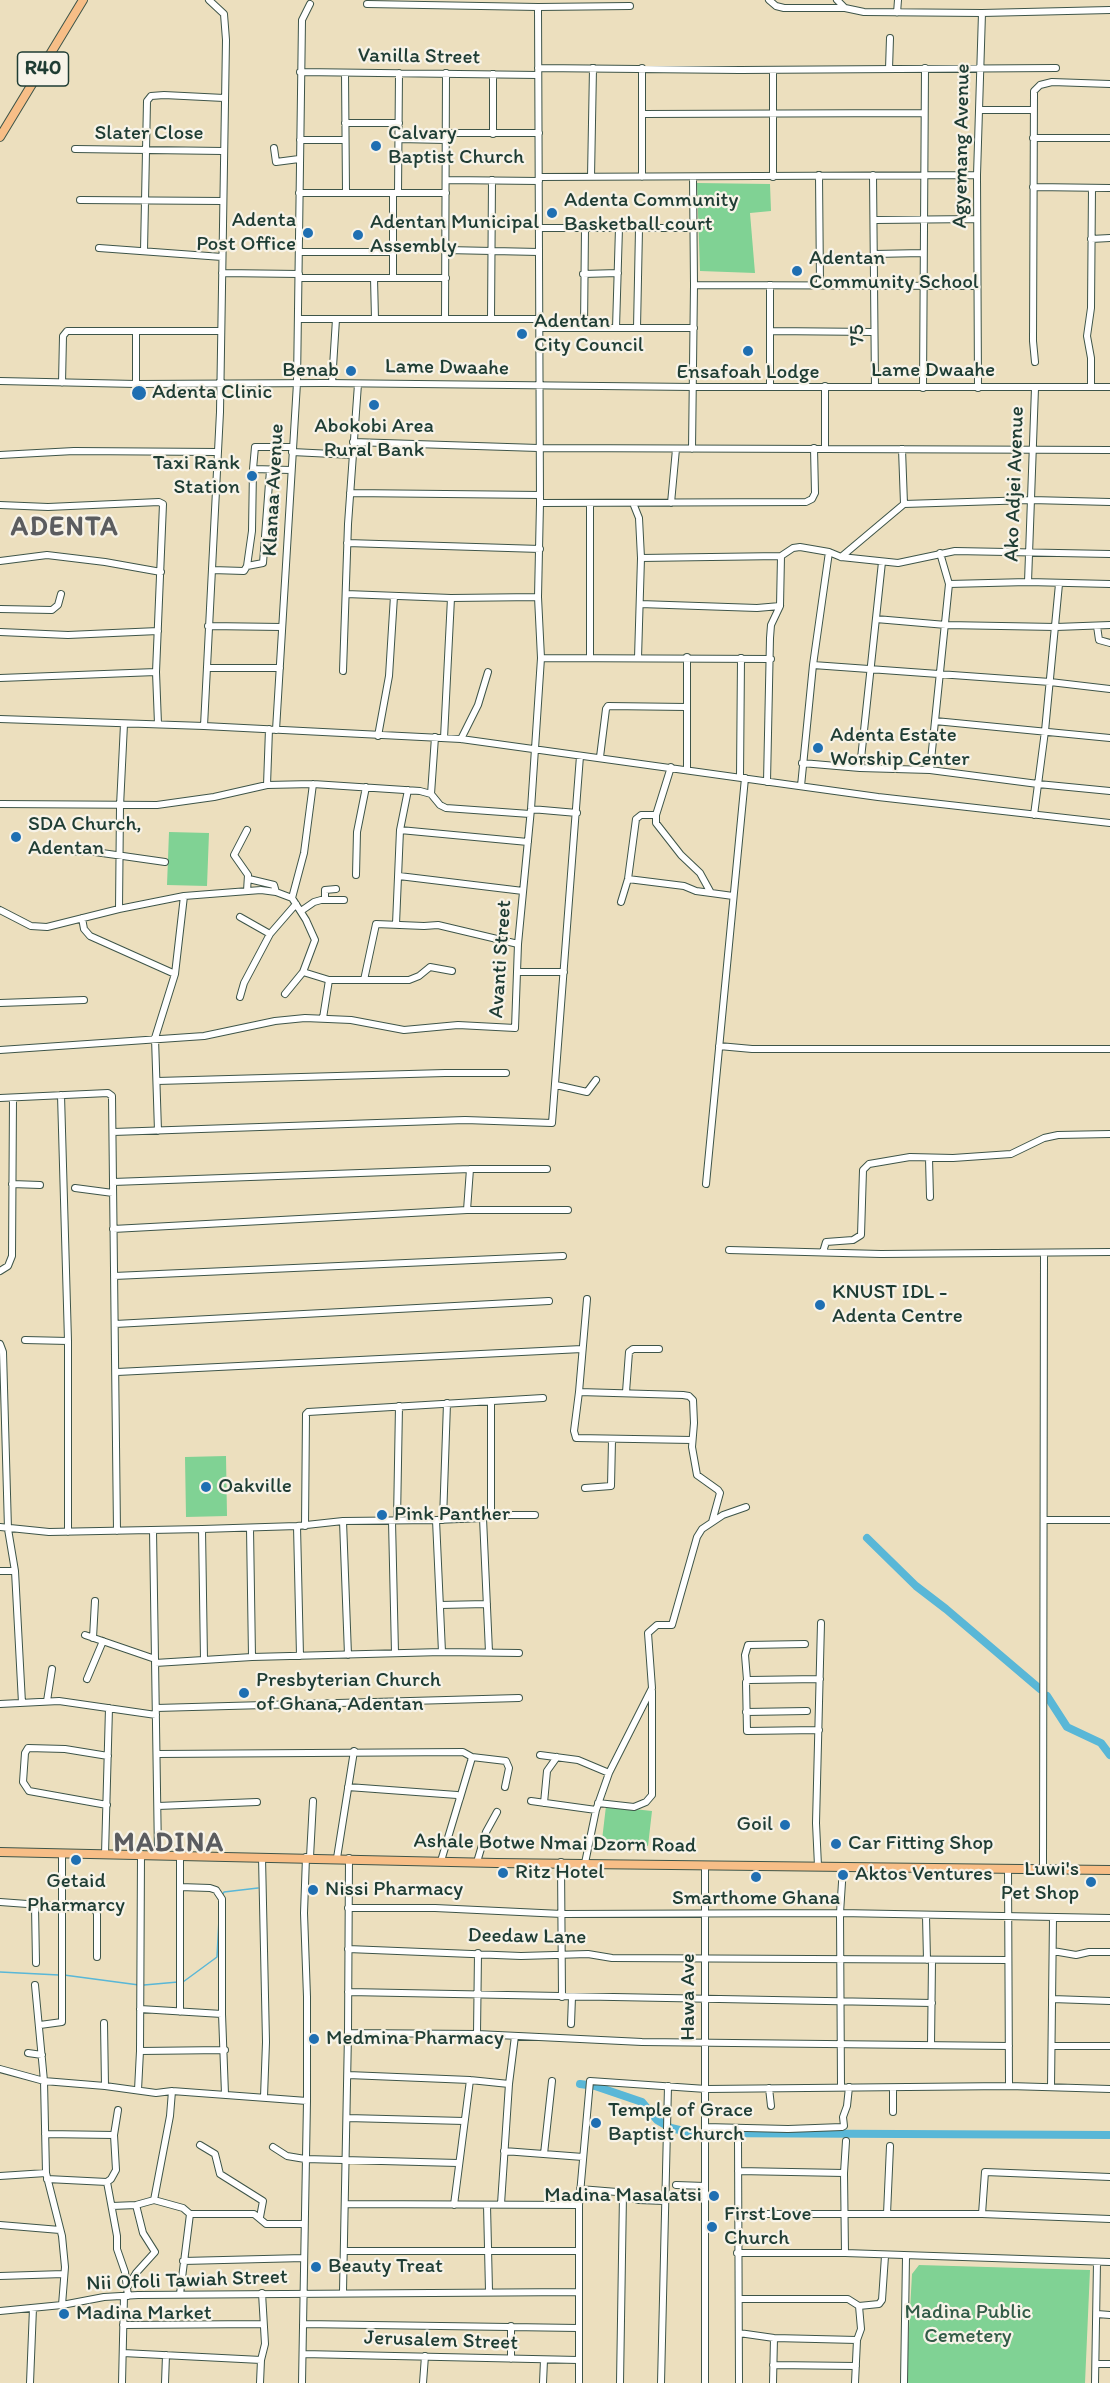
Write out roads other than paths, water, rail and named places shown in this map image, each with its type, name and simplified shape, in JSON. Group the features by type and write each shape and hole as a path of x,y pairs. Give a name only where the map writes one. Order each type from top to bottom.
{"main road":[{"name":"R40","path":"0,137 84,0"},
{"name":"Ashale Botwe Nmai Dzorn Road","path":"0,1852 477,1862 1110,1870"}],"street":[{"path":"204,726 221,383 226,18 209,0"},
{"path":"769,0 776,6 784,8 845,8 864,12 897,13 1110,10"},
{"path":"837,0 845,8"},
{"path":"897,13 898,0"},
{"path":"367,3 630,6"},
{"name":"Klanaa Avenue","path":"267,785 280,668 297,383 300,72 302,20 310,4"},
{"name":"Avanti Street","path":"0,1050 204,1036 275,1021 323,1018 404,1030 466,1024 512,1029 516,1024 518,944 541,658 538,597 540,549 539,133 534,4"},
{"name":"Agyemang Avenue","path":"978,388 977,175 982,13"},
{"path":"889,69 890,38"},
{"path":"591,177 593,68"},
{"name":"Vanilla Street","path":"300,72 493,74 593,68 772,70 1056,68"},
{"path":"642,68 642,177"},
{"path":"923,388 925,68"},
{"path":"772,70 773,177"},
{"path":"345,73 346,192"},
{"path":"393,278 399,139 399,73"},
{"path":"445,319 446,73"},
{"path":"493,74 493,134"},
{"path":"1035,362 1033,341 1034,91 1044,83 1110,84"},
{"path":"144,251 148,98 170,95 224,98"},
{"path":"980,110 1033,110"},
{"path":"643,114 924,112"},
{"path":"345,123 399,123"},
{"path":"399,139 539,133"},
{"path":"1033,138 1110,138"},
{"path":"300,140 345,140"},
{"path":"274,148 276,162 299,159"},
{"name":"Slater Close","path":"75,149 223,151"},
{"name":"75","path":"873,175 875,387"},
{"path":"446,180 977,175"},
{"path":"819,176 820,285"},
{"path":"692,449 693,177"},
{"path":"491,319 492,180"},
{"path":"1033,188 1110,188"},
{"path":"1091,387 1091,358 1087,336 1091,308 1092,188"},
{"path":"299,193 446,193"},
{"path":"80,200 223,201"},
{"path":"874,220 978,219"},
{"path":"539,228 694,228"},
{"path":"584,328 585,228"},
{"path":"616,328 619,228"},
{"path":"637,328 639,229"},
{"path":"1091,239 1110,238"},
{"path":"99,248 222,257"},
{"path":"446,250 539,252"},
{"path":"299,252 393,252"},
{"path":"874,254 923,253"},
{"path":"222,273 446,278"},
{"path":"583,274 618,273"},
{"path":"374,278 375,319"},
{"path":"694,285 977,286"},
{"path":"770,285 770,386"},
{"path":"298,319 539,319"},
{"path":"332,383 336,319"},
{"path":"539,328 694,328"},
{"path":"62,383 63,336 67,331 221,331"},
{"path":"770,331 874,332"},
{"path":"135,332 136,384"},
{"name":"Lame Dwaahe","path":"0,381 136,384 1110,387"},
{"path":"343,671 347,543 358,384"},
{"path":"825,386 825,448"},
{"name":"Ako Adjei Avenue","path":"1028,582 1035,388"},
{"path":"354,442 538,448 1110,450"},
{"path":"212,570 244,571 248,566 252,531 255,447 353,455"},
{"path":"350,493 540,499 590,503 806,502 813,499 815,493 814,448"},
{"path":"671,503 676,449"},
{"path":"902,449 904,504"},
{"path":"0,455 74,451 217,452"},
{"path":"253,470 291,471"},
{"path":"248,566 262,565 265,560 270,470"},
{"path":"841,557 904,504 1031,500 1110,502"},
{"path":"0,505 48,507 161,503 164,508 156,672 158,724"},
{"path":"590,503 590,658"},
{"path":"633,503 639,518 641,558 638,658"},
{"path":"347,543 540,549"},
{"path":"641,558 781,556 793,548 800,547 829,552 841,557 882,562 909,561 940,553 1110,554"},
{"path":"801,786 813,665 829,552"},
{"path":"930,770 949,584 940,553"},
{"path":"0,561 47,555 161,572"},
{"path":"768,782 771,625 780,606 781,556"},
{"path":"860,768 882,562"},
{"path":"949,584 1028,582 1110,584"},
{"path":"1034,815 1045,731 1059,584"},
{"path":"0,609 52,610 58,605 61,594"},
{"path":"346,594 451,598 538,597"},
{"path":"378,736 389,676 394,596"},
{"path":"444,738 451,598"},
{"path":"640,604 757,608 780,606"},
{"path":"876,619 946,625 1056,627 1110,625"},
{"path":"208,626 282,627"},
{"path":"1097,626 1099,640 1110,643"},
{"path":"0,632 68,635 158,631"},
{"path":"687,657 687,770"},
{"path":"541,658 771,659"},
{"path":"705,1184 742,778 741,658"},
{"path":"813,665 939,673 1110,689"},
{"path":"207,668 280,668"},
{"path":"0,678 156,672"},
{"path":"461,739 478,705 488,672"},
{"path":"600,757 608,706 686,707"},
{"path":"0,719 158,724 461,739 768,782 1110,823"},
{"path":"935,721 1110,738"},
{"path":"119,909 124,724"},
{"path":"431,794 435,738"},
{"path":"112,1132 465,1120 551,1123 556,1085 580,756"},
{"path":"802,763 860,768 930,770 1110,791"},
{"path":"671,767 656,815 656,823 665,837 700,873 711,893"},
{"path":"0,804 120,806 189,801 267,785 314,784 408,790 431,794 440,805 446,808 577,813"},
{"path":"240,997 244,983 270,934 294,901 314,784"},
{"path":"356,875 357,832 366,787"},
{"path":"396,924 400,830 408,790"},
{"path":"566,812 578,803"},
{"path":"621,902 628,879 636,819 641,816 656,815"},
{"path":"247,830 234,855 249,879 247,891"},
{"path":"400,830 528,842"},
{"path":"67,851 165,862"},
{"path":"399,876 523,891"},
{"path":"249,879 274,885 276,892"},
{"path":"628,879 684,886 696,891 733,896"},
{"path":"325,900 325,890 336,889"},
{"path":"0,910 20,921 47,927 184,896 247,891 276,892 294,901 315,940 303,972 285,994"},
{"path":"158,1131 155,1038 174,974 184,896"},
{"path":"301,911 314,902 344,900"},
{"path":"240,917 270,934"},
{"path":"82,918 84,929 90,936 174,974"},
{"path":"364,980 376,924 438,925 518,944"},
{"path":"303,972 329,980 410,980 430,967 452,971"},
{"path":"519,972 564,972"},
{"path":"323,1018 329,980"},
{"path":"0,1003 84,1000"},
{"path":"719,1046 752,1049 1110,1049"},
{"path":"157,1081 445,1073 506,1074"},
{"path":"556,1085 587,1092 596,1080"},
{"path":"0,1098 111,1094 117,1372 117,1531"},
{"path":"61,1095 68,1341 68,1532"},
{"path":"0,1270 8,1266 12,1260 13,1098"},
{"path":"823,1252 826,1242 853,1240 861,1235 862,1170 869,1164 910,1156 929,1158 1011,1154 1044,1138 1058,1135 1110,1134"},
{"path":"929,1158 930,1197"},
{"path":"113,1182 470,1169 547,1169"},
{"path":"467,1210 470,1169"},
{"path":"12,1184 40,1185"},
{"path":"75,1188 113,1193"},
{"path":"113,1229 467,1210 568,1210"},
{"path":"729,1250 1110,1252"},
{"path":"1043,1869 1044,1253"},
{"path":"114,1276 563,1256"},
{"path":"587,1299 574,1431 576,1438 692,1440"},
{"path":"115,1324 549,1301"},
{"path":"25,1340 68,1341"},
{"path":"0,1344 3,1352 2,1446 15,1571 22,1703"},
{"path":"117,1372 582,1349"},
{"path":"627,1392 629,1352 633,1349 659,1349"},
{"path":"579,1392 689,1396 693,1400 694,1408 692,1440 697,1475 720,1493 712,1522"},
{"path":"305,1526 306,1414 308,1412 543,1398"},
{"path":"491,1401 491,1515"},
{"path":"442,1652 440,1520 447,1403"},
{"path":"394,1653 399,1406"},
{"path":"585,1488 612,1486 612,1440"},
{"path":"531,1802 634,1807 646,1802 652,1795 652,1688 648,1633 657,1625 672,1624 697,1538 702,1529 746,1507"},
{"path":"0,1527 68,1532 117,1531 305,1526 343,1521 440,1520 483,1518 491,1515 535,1515"},
{"path":"483,1518 489,1652"},
{"path":"1044,1520 1110,1520"},
{"path":"343,1521 348,1655"},
{"path":"297,1526 300,1656"},
{"path":"250,1527 252,1657"},
{"path":"202,1529 204,1659"},
{"path":"153,1530 158,1854"},
{"path":"0,1571 15,1571"},
{"path":"93,1638 95,1601"},
{"path":"440,1605 487,1604"},
{"path":"818,1866 816,1823 821,1623"},
{"path":"85,1635 155,1661 394,1653 519,1653"},
{"path":"87,1679 103,1641"},
{"path":"805,1644 748,1645 745,1655 747,1731 819,1730"},
{"path":"47,1701 52,1669"},
{"path":"747,1680 820,1679"},
{"path":"585,1863 597,1806 609,1773 652,1688"},
{"path":"0,1704 47,1701 156,1712 519,1698"},
{"path":"105,1854 110,1708"},
{"path":"746,1712 807,1711"},
{"path":"107,1805 29,1791 23,1782 25,1753 28,1748 65,1749 108,1756"},
{"path":"337,1858 354,1751"},
{"path":"157,1754 463,1752 472,1757 506,1761 509,1768 505,1787"},
{"path":"540,1755 591,1764 609,1773"},
{"path":"441,1861 472,1757"},
{"path":"544,1803 547,1771 557,1757"},
{"path":"348,1787 454,1793 460,1798"},
{"path":"302,2383 307,2101 304,1913 313,1801"},
{"path":"158,1806 257,1802"},
{"path":"477,1862 486,1832 497,1812"},
{"path":"40,2025 62,2022 62,1853"},
{"path":"138,2090 141,1854"},
{"path":"180,1855 180,2012"},
{"path":"262,1857 266,2042 264,2097"},
{"path":"343,2292 348,2075 349,1858"},
{"path":"561,1862 562,1997"},
{"name":"Hawa Ave","path":"705,1865 705,2383"},
{"path":"841,2087 840,1913 843,1867"},
{"path":"1008,1868 1009,2086"},
{"path":"180,1887 210,1888 221,1896 225,2094"},
{"path":"0,1902 95,1909 97,1957"},
{"path":"35,1906 36,1963"},
{"path":"348,1908 435,1908 562,1914 705,1912 1110,1918"},
{"path":"926,1916 932,2003 931,2044"},
{"path":"1051,2087 1053,1918"},
{"name":"Deedaw Lane","path":"348,1949 521,1956 563,1954 612,1958 1008,1960"},
{"path":"1053,1951 1076,1955 1089,1952 1110,1952"},
{"path":"477,2034 478,1953"},
{"path":"35,1985 44,2082 47,2176 60,2230 64,2274 62,2305"},
{"path":"348,1992 932,2003"},
{"path":"571,2024 572,1997"},
{"path":"1052,1998 1110,2001"},
{"path":"140,2009 222,2014"},
{"path":"104,2023 105,2086"},
{"path":"348,2033 477,2034 642,2042 1009,2046"},
{"path":"501,2204 509,2084 515,2036"},
{"path":"1052,2046 1110,2046"},
{"path":"140,2051 225,2050"},
{"path":"27,2053 42,2055"},
{"path":"0,2069 44,2082 105,2086 156,2093 172,2091 307,2101"},
{"path":"348,2075 470,2080 509,2084"},
{"path":"454,2205 470,2080"},
{"path":"544,2154 552,2081"},
{"path":"579,2383 579,2205 590,2081 706,2089 1009,2086 1110,2089"},
{"path":"661,2383 668,2086"},
{"path":"705,2130 842,2127 849,2087"},
{"path":"769,2088 771,2106"},
{"path":"893,2088 893,2112"},
{"path":"154,2200 170,2116 172,2091"},
{"path":"118,2110 114,2135 116,2170 107,2182 117,2236 117,2249 128,2288"},
{"path":"347,2118 464,2121"},
{"path":"45,2134 114,2135"},
{"path":"738,2138 739,2383"},
{"path":"845,2253 846,2141"},
{"path":"200,2145 215,2154 220,2174 263,2201 260,2217"},
{"path":"887,2214 890,2146"},
{"path":"273,2147 294,2158 305,2159 458,2163"},
{"path":"504,2151 583,2157"},
{"path":"738,2171 844,2173"},
{"path":"982,2214 985,2172 1110,2177"},
{"path":"0,2176 47,2176 107,2182"},
{"path":"676,2185 705,2186"},
{"path":"580,2189 617,2192 646,2201 665,2201"},
{"path":"620,2383 623,2194"},
{"path":"111,2206 136,2205 154,2200 183,2208 190,2214 254,2214 266,2224 304,2224"},
{"path":"345,2204 579,2205"},
{"path":"122,2383 123,2325 128,2288 136,2272 155,2252 143,2233 136,2205"},
{"path":"487,2205 489,2291"},
{"path":"180,2294 190,2214"},
{"path":"738,2214 982,2214 1110,2219"},
{"path":"0,2225 60,2230"},
{"path":"345,2251 579,2251"},
{"path":"737,2253 845,2253 906,2257 1110,2262"},
{"path":"739,2299 848,2299 859,2306 882,2303 885,2256"},
{"path":"904,2383 906,2257"},
{"path":"183,2261 304,2258"},
{"path":"1095,2383 1097,2262"},
{"path":"0,2276 64,2274"},
{"name":"Nii Ofoli Tawiah Street","path":"0,2311 62,2305 104,2297 180,2294 578,2292"},
{"path":"260,2383 261,2360 265,2344 262,2294"},
{"path":"855,2383 857,2340 861,2329 859,2306"},
{"path":"30,2383 33,2308"},
{"path":"1097,2314 1110,2314"},
{"path":"123,2325 263,2324"},
{"path":"303,2324 578,2328"},
{"path":"511,2326 511,2359"},
{"path":"739,2333 774,2338 857,2340"},
{"path":"773,2383 774,2338"},
{"path":"123,2353 261,2360"},
{"name":"Jerusalem Street","path":"303,2354 578,2360"},
{"path":"165,2383 166,2355"},
{"path":"423,2383 425,2356"},
{"path":"543,2383 544,2360"},
{"path":"1096,2364 1110,2364"},
{"path":"773,2365 856,2366"}],"waterway":[{"path":"867,1538 916,1586 1040,1689"},
{"path":"1047,1696 1067,1727 1101,1743 1110,1755"},
{"path":"222,1896 224,1892 258,1888"},
{"path":"183,1982 217,1957 220,1900"},
{"path":"0,1972 59,1975"},
{"path":"64,1975 139,1985"},
{"path":"144,1985 178,1982"},
{"path":"580,2084 595,2086 642,2102 657,2120 671,2128 692,2133 1110,2135"}],"place":[{"name":"Calvary Baptist Church","path":"376,146"},
{"name":"Adenta Community Basketball court","path":"552,213"},
{"name":"Adenta Post Office","path":"308,233"},
{"name":"Adentan Municipal Assembly","path":"358,235"},
{"name":"Adentan Community School","path":"797,271"},
{"name":"Adentan City Council","path":"522,334"},
{"name":"Ensafoah Lodge","path":"748,351"},
{"name":"Benab","path":"351,371"},
{"name":"Adenta Clinic","path":"139,393"},
{"name":"Abokobi Area Rural Bank","path":"374,405"},
{"name":"Taxi Rank Station","path":"252,476"},
{"name":"Adenta Estate Worship Center","path":"818,748"},
{"name":"SDA Church, Adentan","path":"16,837"},
{"name":"KNUST IDL - Adenta Centre","path":"820,1305"},
{"name":"Oakville","path":"206,1487"},
{"name":"Pink Panther","path":"382,1515"},
{"name":"Presbyterian Church of Ghana, Adentan","path":"244,1693"},
{"name":"Goil","path":"785,1825"},
{"name":"Car Fitting Shop","path":"836,1844"},
{"name":"Getaid Pharmarcy","path":"76,1860"},
{"name":"Ritz Hotel","path":"503,1873"},
{"name":"Aktos Ventures","path":"843,1875"},
{"name":"Smarthome Ghana","path":"756,1877"},
{"name":"Luwi's Pet Shop","path":"1091,1882"},
{"name":"Nissi Pharmacy","path":"313,1890"},
{"name":"Medmina Pharmacy","path":"314,2039"},
{"name":"Temple of Grace Baptist Church","path":"596,2123"},
{"name":"Madina Masalatsi","path":"714,2196"},
{"name":"First Love Church","path":"712,2227"},
{"name":"Beauty Treat","path":"316,2267"},
{"name":"Madina Market","path":"64,2314"}],"district":[{"name":"ADENTA","path":"65,528"},
{"name":"MADINA","path":"169,1844"}],"park label":[{"name":"Madina Public Cemetery","path":"968,2325"}]}
